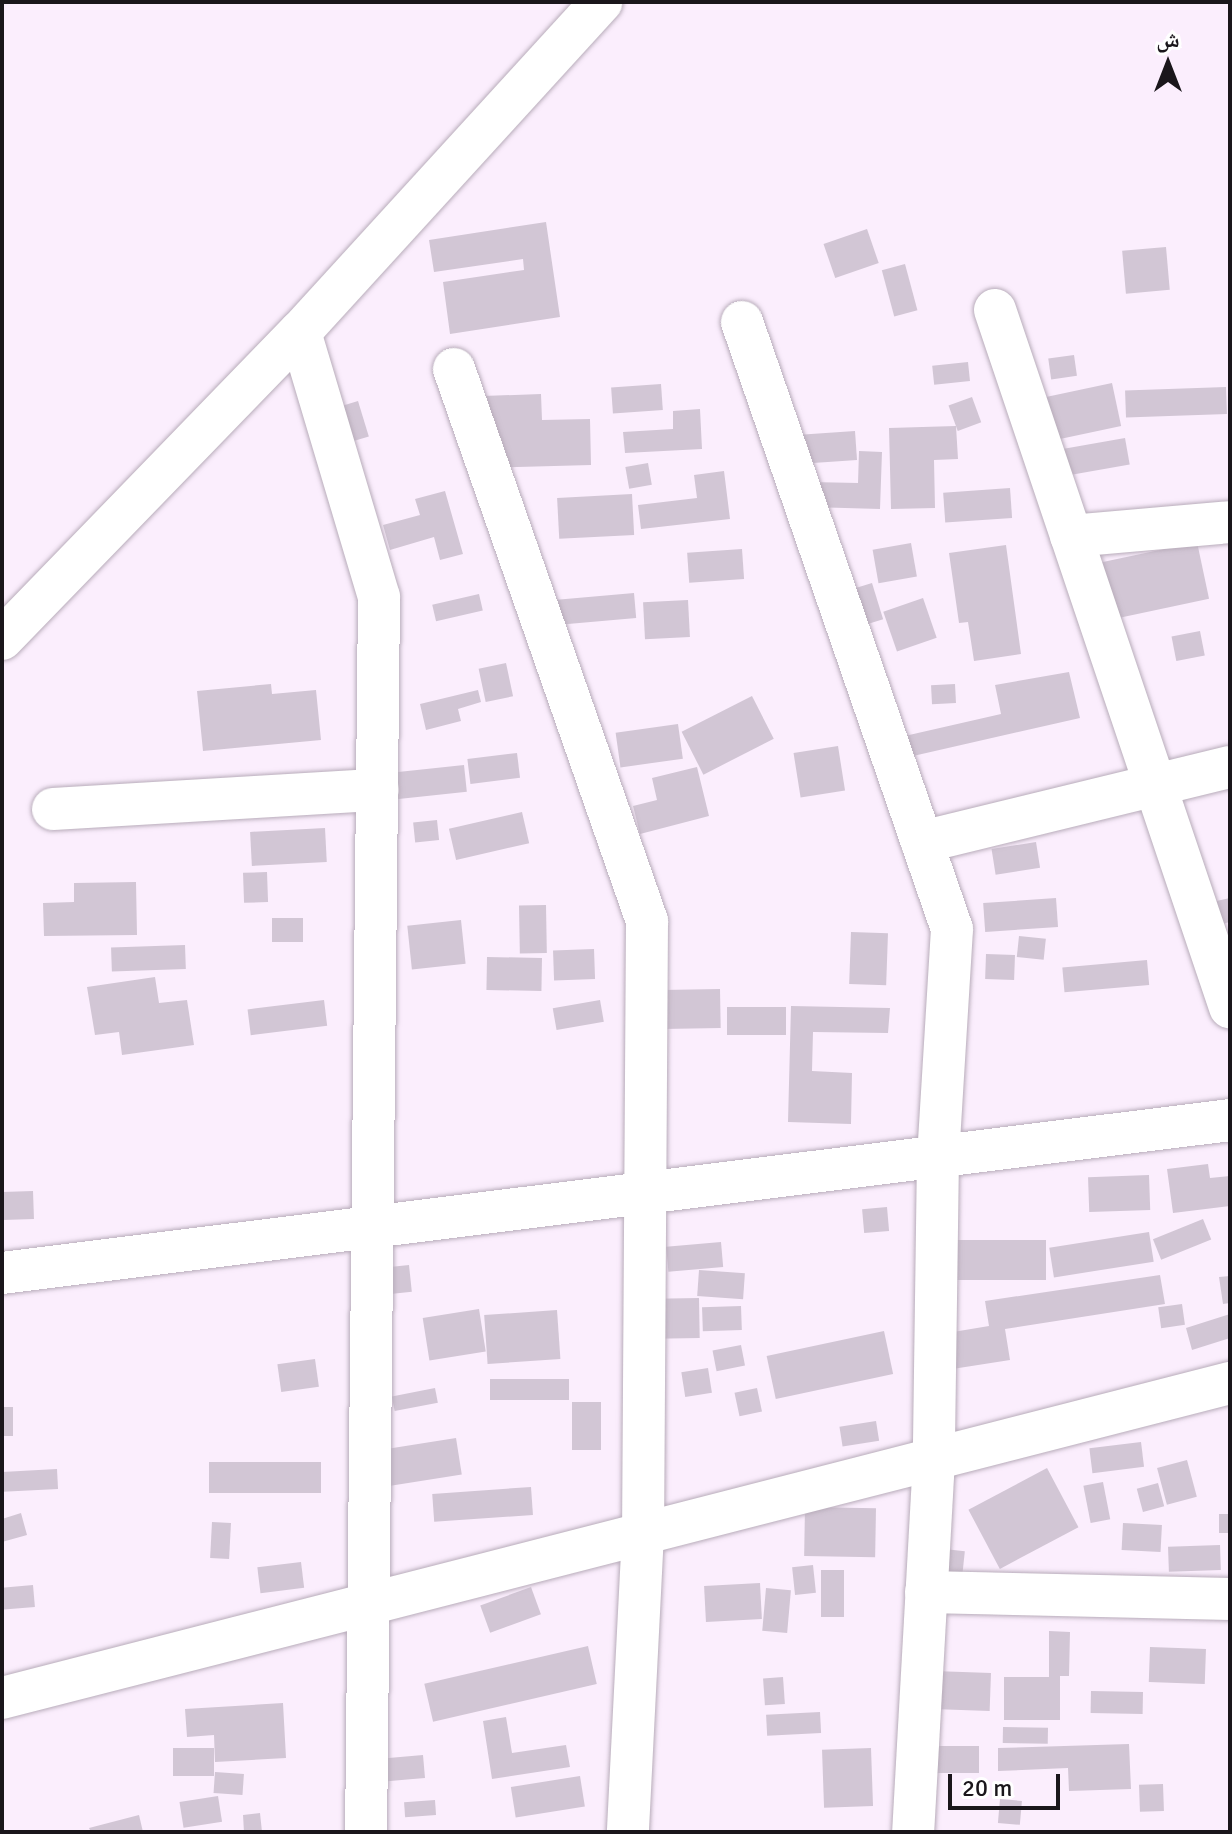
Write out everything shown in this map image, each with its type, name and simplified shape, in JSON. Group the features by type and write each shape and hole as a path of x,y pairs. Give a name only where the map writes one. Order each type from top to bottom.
{"street":[{"path":"2,639 300,332 601,2"},
{"path":"995,310 1230,1007"},
{"path":"742,322 952,929 938,1156 934,1459 913,1832"},
{"path":"300,332 379,597 366,1832"},
{"path":"454,369 647,921 643,1533 628,1832"},
{"path":"1071,536 1230,522"},
{"path":"922,842 1230,767"},
{"path":"53,809 377,790"},
{"path":"2,1273 1230,1120"},
{"path":"2,1698 1230,1383"},
{"path":"926,1592 1230,1599"}],"building":[{"path":"546,222 560,317 450,334 443,282 524,270 523,259 434,272 429,240"},
{"path":"867,229 879,263 835,278 824,244"},
{"path":"1166,247 1170,290 1126,294 1122,251"},
{"path":"905,264 917,310 894,317 882,270"},
{"path":"1074,355 1077,376 1051,379 1048,359"},
{"path":"968,362 970,381 934,385 932,366"},
{"path":"1112,383 1121,426 1052,441 1043,398"},
{"path":"661,384 663,410 613,413 611,387"},
{"path":"1226,387 1227,414 1126,418 1125,391"},
{"path":"541,394 542,420 590,419 591,465 485,468 483,396"},
{"path":"972,397 981,422 958,431 949,406"},
{"path":"358,401 369,436 335,447 325,411"},
{"path":"700,409 702,449 625,453 623,432 673,429 673,411"},
{"path":"956,426 958,459 934,460 935,508 891,509 889,428"},
{"path":"855,431 857,460 802,464 800,435"},
{"path":"1125,438 1130,465 1059,477 1054,451"},
{"path":"859,451 882,452 880,509 810,507 811,482 858,483"},
{"path":"648,463 652,485 629,489 625,467"},
{"path":"724,471 730,519 641,529 638,505 697,498 694,475"},
{"path":"1010,488 1012,518 945,523 943,493"},
{"path":"445,491 463,554 440,560 434,537 390,550 383,525 420,515 415,499"},
{"path":"632,494 634,535 559,539 557,498"},
{"path":"1197,542 1209,599 1110,620 1098,563"},
{"path":"911,543 917,576 878,583 873,550"},
{"path":"1006,545 1021,654 974,661 968,622 959,623 949,553"},
{"path":"742,549 744,579 689,583 687,553"},
{"path":"872,583 883,619 856,628 845,591"},
{"path":"634,593 636,618 556,625 554,600"},
{"path":"479,594 483,611 436,621 432,605"},
{"path":"923,598 937,638 897,651 883,612"},
{"path":"688,600 690,637 645,639 643,602"},
{"path":"1200,631 1205,656 1176,661 1172,637"},
{"path":"506,663 513,696 486,702 479,669"},
{"path":"1069,672 1080,718 900,759 896,738 1001,714 995,685"},
{"path":"271,684 272,694 316,690 321,740 203,751 197,691"},
{"path":"955,684 956,703 932,704 931,685"},
{"path":"478,690 481,702 458,709 461,721 426,730 420,704"},
{"path":"752,696 774,739 703,775 682,732"},
{"path":"678,724 683,759 620,767 616,733"},
{"path":"838,746 845,790 801,797 794,753"},
{"path":"517,753 520,778 470,784 467,759"},
{"path":"464,765 467,792 389,800 386,773"},
{"path":"697,767 709,816 640,834 633,806 657,800 652,778"},
{"path":"522,812 529,843 456,860 449,829"},
{"path":"437,820 439,840 415,842 413,823"},
{"path":"325,828 327,862 252,866 250,832"},
{"path":"1036,842 1040,868 996,875 992,849"},
{"path":"267,872 268,902 244,903 243,873"},
{"path":"136,882 137,935 44,936 43,903 74,902 74,883"},
{"path":"1056,898 1058,927 985,932 983,903"},
{"path":"1230,898 1230,922 1217,925 1212,902"},
{"path":"519,905 546,905 547,953 520,953"},
{"path":"272,918 303,918 303,942 272,942"},
{"path":"461,920 466,964 412,969 407,926"},
{"path":"851,932 888,933 886,985 849,984"},
{"path":"1019,936 1046,939 1044,960 1017,957"},
{"path":"185,945 186,969 112,972 111,948"},
{"path":"594,949 595,979 554,980 553,950"},
{"path":"986,954 1015,955 1014,980 985,979"},
{"path":"487,957 542,958 541,991 486,990"},
{"path":"1147,960 1149,985 1065,992 1062,967"},
{"path":"155,977 159,1003 187,1000 194,1045 122,1055 119,1032 95,1035 87,987"},
{"path":"720,989 721,1028 663,1029 662,990"},
{"path":"324,1000 327,1026 251,1035 248,1009"},
{"path":"600,1000 604,1022 557,1030 553,1008"},
{"path":"791,1006 890,1008 888,1033 813,1032 812,1071 852,1073 851,1124 788,1122"},
{"path":"727,1007 786,1007 786,1035 727,1035"},
{"path":"1208,1164 1210,1178 1230,1176 1230,1206 1173,1213 1167,1169"},
{"path":"1149,1175 1150,1210 1089,1212 1088,1177"},
{"path":"33,1191 34,1219 3,1220 2,1192"},
{"path":"887,1207 889,1231 864,1233 862,1209"},
{"path":"1203,1219 1211,1239 1161,1260 1153,1239"},
{"path":"1149,1232 1154,1262 1054,1277 1049,1248"},
{"path":"941,1240 1046,1240 1046,1280 941,1280"},
{"path":"721,1242 723,1267 668,1272 666,1247"},
{"path":"409,1265 412,1292 381,1295 378,1268"},
{"path":"699,1270 745,1273 743,1299 697,1296"},
{"path":"1160,1275 1165,1304 1005,1329 1010,1360 946,1370 941,1334 989,1326 985,1301"},
{"path":"1230,1276 1230,1303 1223,1304 1219,1277"},
{"path":"699,1298 700,1338 656,1339 655,1299"},
{"path":"1182,1304 1185,1325 1161,1328 1158,1307"},
{"path":"741,1306 742,1330 703,1331 702,1307"},
{"path":"479,1309 486,1351 429,1360 423,1318"},
{"path":"557,1310 560,1359 488,1364 484,1315"},
{"path":"1230,1314 1230,1338 1192,1350 1186,1328"},
{"path":"884,1331 893,1374 776,1399 767,1356"},
{"path":"741,1345 745,1366 717,1371 713,1351"},
{"path":"315,1359 319,1387 281,1392 277,1364"},
{"path":"708,1368 712,1393 685,1397 681,1372"},
{"path":"490,1379 569,1379 569,1400 490,1400"},
{"path":"435,1388 438,1403 395,1411 392,1396"},
{"path":"757,1388 762,1411 739,1416 735,1393"},
{"path":"572,1402 601,1402 601,1450 572,1450"},
{"path":"2,1407 13,1407 13,1436 2,1436"},
{"path":"876,1421 879,1441 843,1447 839,1427"},
{"path":"456,1438 462,1475 391,1486 385,1449"},
{"path":"1141,1442 1144,1467 1092,1473 1089,1448"},
{"path":"1187,1460 1197,1497 1167,1505 1157,1468"},
{"path":"209,1462 321,1462 321,1493 209,1493"},
{"path":"1047,1468 1078,1527 1000,1569 968,1510"},
{"path":"57,1469 58,1489 3,1492 2,1472"},
{"path":"1103,1482 1110,1519 1091,1523 1083,1486"},
{"path":"1158,1483 1164,1506 1143,1512 1137,1489"},
{"path":"531,1487 533,1515 434,1522 432,1494"},
{"path":"805,1507 876,1508 875,1557 804,1556"},
{"path":"21,1513 27,1535 2,1542 2,1519"},
{"path":"1219,1514 1230,1514 1230,1533 1219,1533"},
{"path":"212,1522 231,1523 229,1559 210,1558"},
{"path":"1123,1523 1162,1525 1161,1552 1122,1550"},
{"path":"1220,1545 1221,1570 1169,1572 1168,1547"},
{"path":"935,1548 965,1551 962,1579 932,1576"},
{"path":"301,1562 304,1588 260,1593 257,1567"},
{"path":"813,1565 816,1593 795,1595 792,1567"},
{"path":"821,1570 844,1570 844,1617 821,1617"},
{"path":"760,1583 762,1619 706,1622 704,1586"},
{"path":"33,1585 35,1607 4,1610 2,1588"},
{"path":"531,1587 541,1614 490,1633 480,1605"},
{"path":"766,1588 791,1590 787,1633 762,1631"},
{"path":"1049,1631 1070,1632 1069,1676 1060,1676 1060,1720 1004,1720 1004,1677 1049,1677"},
{"path":"588,1646 597,1684 433,1722 424,1684"},
{"path":"1150,1647 1206,1649 1205,1684 1149,1682"},
{"path":"934,1671 991,1673 990,1711 933,1709"},
{"path":"783,1677 785,1704 765,1705 763,1678"},
{"path":"1091,1691 1143,1692 1143,1714 1091,1713"},
{"path":"283,1703 286,1758 215,1762 214,1735 187,1737 185,1709"},
{"path":"820,1712 821,1733 767,1736 766,1715"},
{"path":"506,1717 512,1753 566,1745 570,1767 492,1779 483,1721"},
{"path":"1003,1727 1048,1728 1048,1744 1003,1743"},
{"path":"1129,1744 1131,1789 1069,1791 1068,1768 998,1771 998,1748"},
{"path":"932,1746 979,1746 979,1773 932,1773"},
{"path":"173,1748 214,1748 214,1776 173,1776"},
{"path":"871,1748 873,1806 824,1808 822,1750"},
{"path":"423,1755 425,1778 379,1782 377,1759"},
{"path":"215,1772 244,1774 242,1795 214,1793"},
{"path":"580,1776 585,1807 516,1818 511,1787"},
{"path":"1163,1784 1164,1811 1140,1812 1139,1785"},
{"path":"218,1796 222,1822 184,1828 179,1802"},
{"path":"1000,1799 1022,1801 1020,1825 998,1823"},
{"path":"435,1800 436,1815 405,1817 404,1802"},
{"path":"260,1813 262,1832 244,1832 243,1815"},
{"path":"139,1815 143,1832 91,1832 89,1828"}]}
